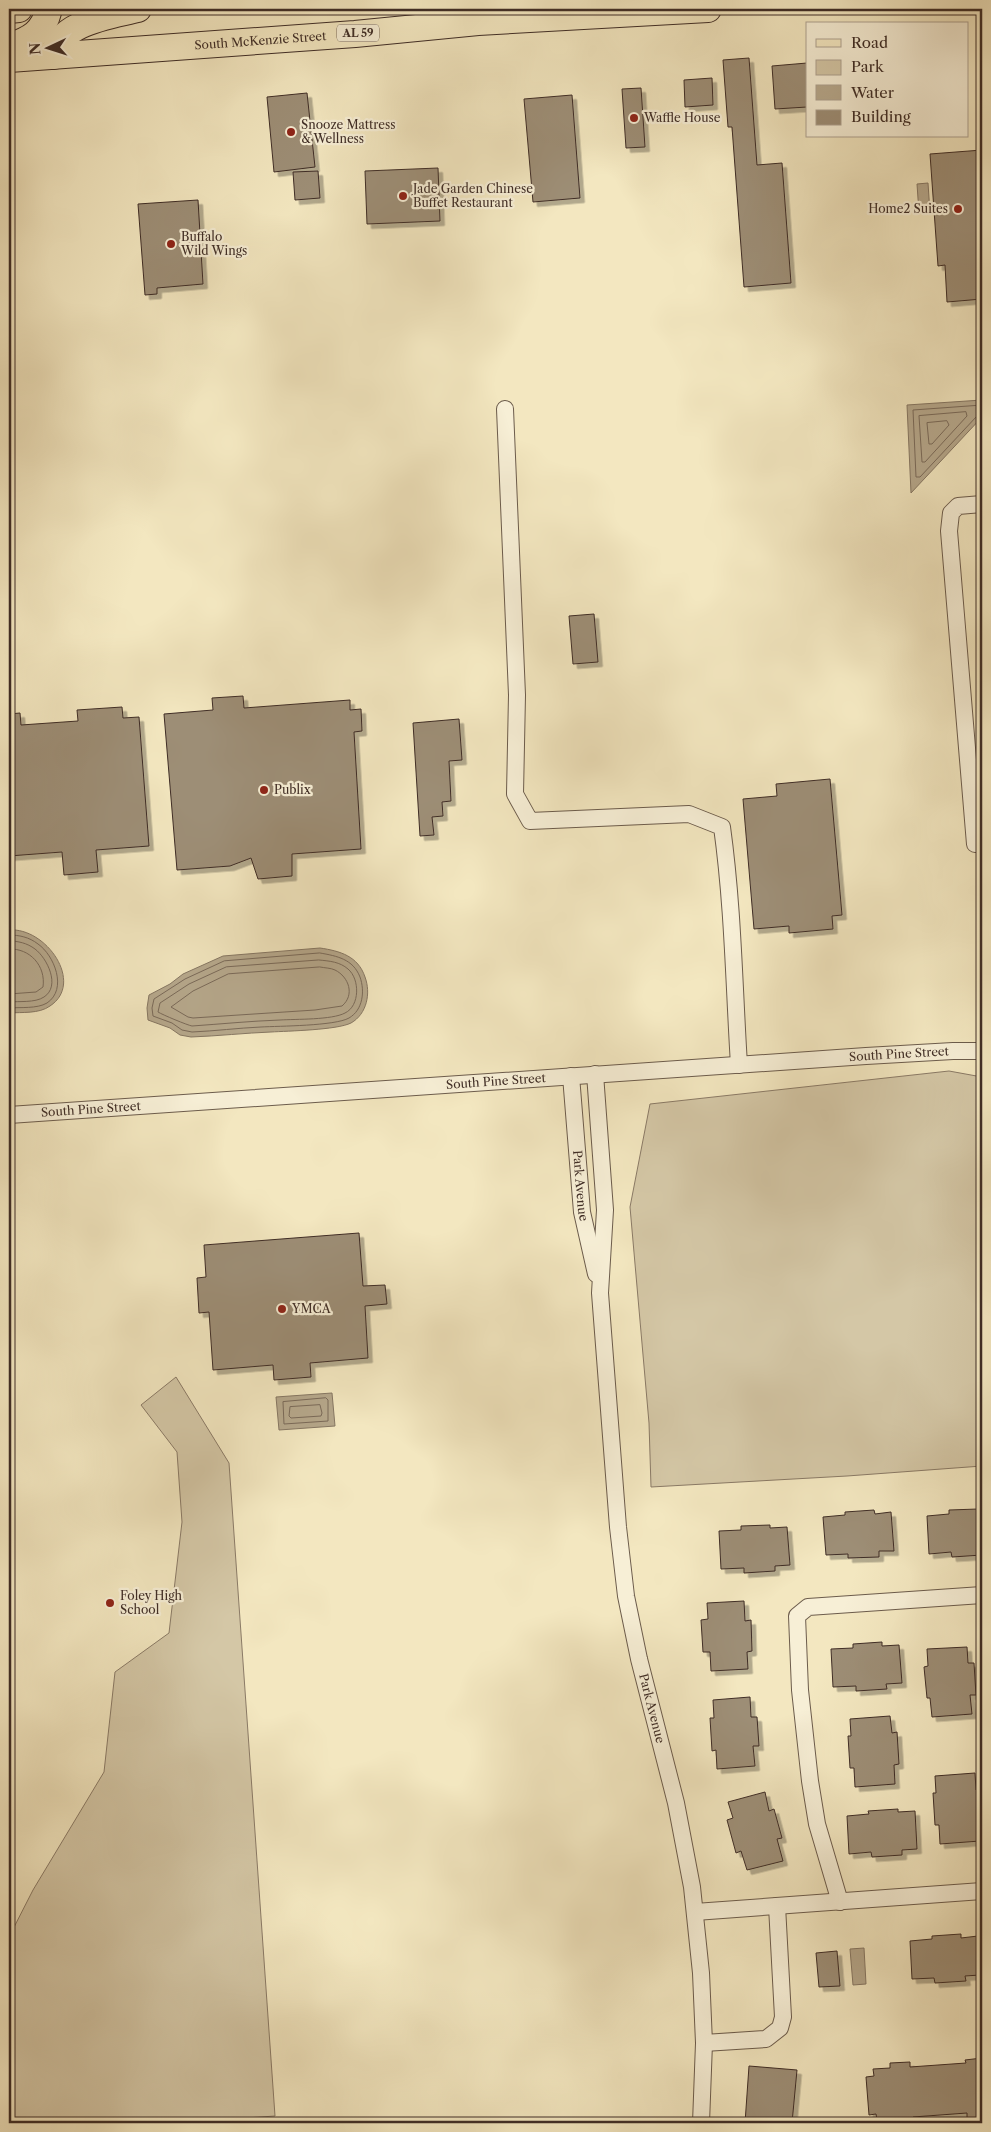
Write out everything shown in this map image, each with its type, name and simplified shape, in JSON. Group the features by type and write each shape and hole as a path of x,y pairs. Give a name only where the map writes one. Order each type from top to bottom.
{"main road":[{"path":"9,10 19,9"},
{"path":"9,47 28,40 34,35 45,24 49,9"},
{"path":"54,56 55,45 65,34 91,20 138,9"},
{"name":"South McKenzie Street","path":"9,59 355,34 478,22 708,9"}],"street":[{"path":"505,409 517,695 515,794 530,821 689,814 722,827 730,883 732,962 739,1064"},
{"path":"982,504 958,506 951,513 949,531 975,844 982,844"},
{"name":"South Pine Street","path":"9,1115 739,1064 943,1051 982,1051"},
{"name":"Park Avenue","path":"595,1074 605,1210 600,1293 618,1527 626,1596 639,1659 676,1804 695,1912 701,1972 704,2043 702,2123"},
{"name":"Park Avenue","path":"571,1076 582,1212 600,1293"},
{"path":"840,1902 818,1824 810,1781 800,1690 797,1616 808,1607 982,1595"},
{"path":"695,1912 982,1891"},
{"path":"704,2043 766,2039 780,2028 783,2017 777,1906"}],"green space":[{"path":"949,1071 982,1077 982,1466 651,1487 649,1423 630,1207 650,1104"},
{"path":"176,1377 229,1463 275,2116 174,2123 9,2123 9,1937 33,1890 104,1772 115,1672 169,1633 182,1522 177,1452 141,1405"}],"water":[{"path":"928,183 930,213 919,213 917,184"},
{"path":"982,400 982,417 911,493 907,405"},
{"path":"9,930 23,931 36,937 56,958 62,971 64,984 60,996 46,1009 9,1013"},
{"path":"320,948 341,953 353,959 365,977 368,990 366,1003 361,1014 351,1023 312,1030 191,1037 180,1035 170,1028 148,1020 149,995 170,984 183,974 223,956"},
{"path":"332,1393 335,1426 279,1430 276,1397"},
{"path":"864,1948 866,1984 853,1985 850,1949"}],"building":[{"path":"749,58 757,165 782,163 791,283 744,287 732,127 728,127 723,60"},
{"path":"806,63 806,107 775,109 772,66"},
{"path":"712,78 713,105 685,107 684,80"},
{"name":"Waffle House","path":"641,88 645,147 626,148 622,89"},
{"name":"Snooze Mattress & Wellness","path":"307,93 315,167 274,172 267,97"},
{"path":"572,95 580,198 533,202 524,99"},
{"name":"Home2 Suites","path":"982,150 982,299 947,302 945,265 938,266 930,154"},
{"name":"Jade Garden Chinese Buffet Restaurant","path":"438,168 440,221 367,224 365,171"},
{"path":"318,171 320,198 295,200 293,172"},
{"name":"Buffalo Wild Wings","path":"198,200 203,284 157,288 157,294 145,295 138,204"},
{"path":"594,614 598,662 573,664 569,616"},
{"name":"Publix","path":"243,696 244,708 350,700 350,710 361,709 362,731 354,732 361,849 292,854 292,876 258,879 251,858 230,866 177,870 164,714 213,710 212,698"},
{"path":"122,707 123,718 139,717 149,846 96,850 98,872 64,875 62,852 9,856 9,714 20,713 21,725 78,721 77,710"},
{"path":"459,719 462,760 449,761 451,801 442,802 443,816 432,817 434,835 420,836 413,723"},
{"path":"830,779 842,915 832,916 833,929 789,933 789,926 754,929 743,799 777,796 776,784"},
{"name":"YMCA","path":"359,1233 363,1286 385,1285 387,1304 365,1306 368,1358 310,1363 311,1377 274,1380 273,1365 213,1370 209,1312 199,1313 197,1278 206,1277 204,1245"},
{"path":"978,1509 978,1512 982,1512 982,1555 952,1557 951,1552 929,1554 927,1516 949,1514 949,1510"},
{"path":"874,1510 875,1514 891,1512 894,1551 879,1551 879,1557 848,1558 848,1554 826,1555 823,1517 845,1515 845,1512"},
{"path":"770,1525 770,1528 787,1527 790,1565 775,1566 775,1571 744,1573 744,1568 721,1569 719,1531 741,1530 741,1526"},
{"path":"744,1601 745,1621 751,1620 752,1651 747,1652 748,1669 711,1671 710,1652 703,1652 701,1620 708,1619 707,1603"},
{"path":"882,1642 882,1646 899,1645 902,1683 886,1684 887,1689 856,1691 856,1686 833,1687 831,1649 853,1648 853,1644"},
{"path":"967,1647 968,1663 974,1663 976,1695 970,1695 972,1714 932,1717 930,1698 927,1698 924,1667 928,1666 927,1649"},
{"path":"750,1697 751,1717 757,1717 759,1746 753,1746 755,1766 717,1769 716,1750 712,1751 710,1718 714,1718 713,1700"},
{"path":"890,1716 892,1733 897,1732 899,1764 894,1765 895,1784 855,1787 854,1768 850,1768 848,1736 851,1736 850,1719"},
{"path":"975,1773 976,1790 982,1789 982,1821 978,1821 980,1841 940,1844 939,1825 935,1825 933,1793 936,1793 935,1776"},
{"path":"765,1792 769,1811 774,1809 782,1838 777,1839 783,1861 747,1870 741,1851 736,1853 727,1820 733,1818 728,1802"},
{"path":"898,1809 898,1812 915,1811 917,1849 902,1850 902,1855 872,1857 871,1852 849,1854 847,1816 869,1814 868,1811"},
{"path":"961,1934 961,1938 978,1936 980,1975 965,1976 966,1981 935,1983 934,1978 912,1979 910,1941 932,1939 932,1936"},
{"path":"837,1951 840,1986 819,1987 816,1953"},
{"path":"982,2058 981,2117 967,2118 967,2113 913,2117 914,2122 894,2123 894,2119 877,2120 876,2114 869,2115 866,2077 874,2076 873,2069 890,2068 890,2063 910,2062 910,2067 966,2063 965,2060"},
{"path":"749,2066 797,2070 792,2123 745,2123"}],"place":[{"name":"Waffle House","path":"634,118"},
{"name":"Snooze Mattress & Wellness","path":"291,132"},
{"name":"Jade Garden Chinese Buffet Restaurant","path":"403,196"},
{"name":"Home2 Suites","path":"958,209"},
{"name":"Buffalo Wild Wings","path":"171,244"},
{"name":"Publix","path":"264,790"},
{"name":"YMCA","path":"282,1309"},
{"name":"Foley High School","path":"110,1603"}]}
